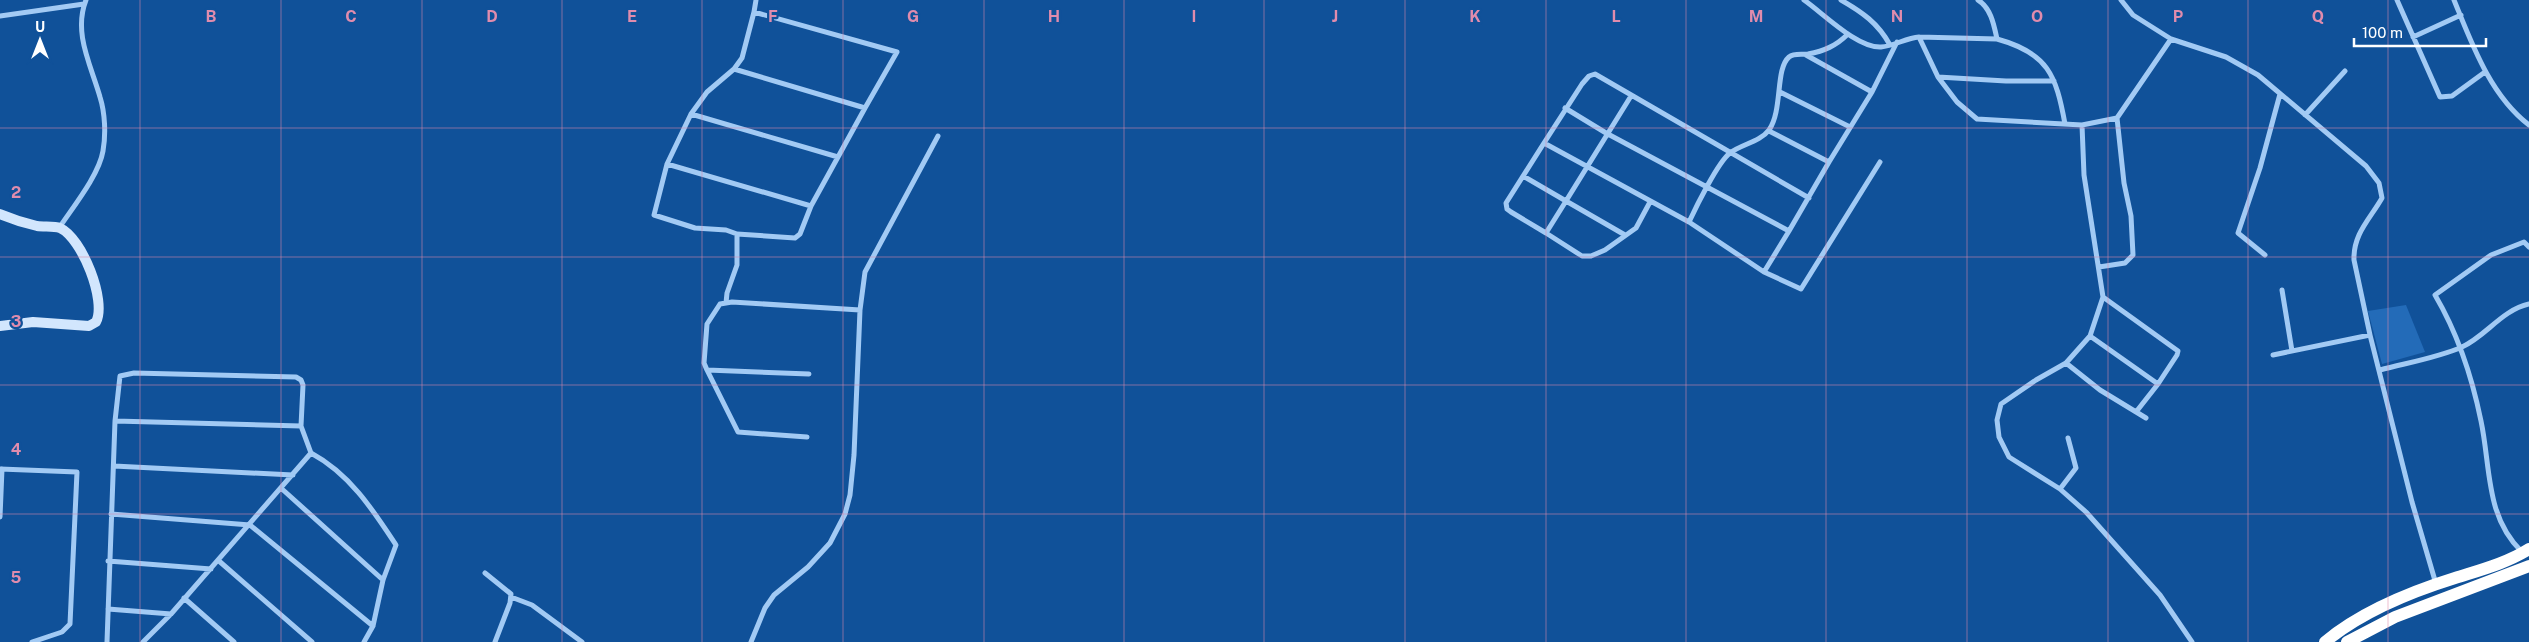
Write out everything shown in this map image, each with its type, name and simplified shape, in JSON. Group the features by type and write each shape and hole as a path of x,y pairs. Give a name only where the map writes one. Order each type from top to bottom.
{"highway":[{"path":"2325,642 2381,607 2436,585 2473,574 2526,551"},
{"path":"2347,642 2429,603 2529,566"}],"street":[{"path":"754,12 897,52 811,206 800,234 794,238 737,234 726,230 695,228 654,215 667,164 691,114 707,92 734,69 742,58 756,0"},
{"path":"1804,0 1848,34 1872,47 1919,37 1997,39 2031,51 2040,58 2054,81 2064,124"},
{"path":"1841,0 1867,16 1880,28 1890,44"},
{"path":"1978,0 1987,8 1992,18 1997,39"},
{"path":"2121,0 2133,15 2171,39 2237,62 2258,75 2355,155 2379,183 2382,198 2357,236 2353,248 2370,335 2412,502 2436,585"},
{"path":"2398,0 2440,97 2452,96 2485,72"},
{"path":"2454,0 2485,72 2512,110 2529,125"},
{"path":"0,16 85,2 80,29 100,99 104,132 103,152 88,183 59,228"},
{"path":"2413,37 2460,15"},
{"path":"1689,222 1707,187 1729,153 1752,143 1769,131 1775,118 1784,63 1793,55 1806,54 1832,47 1848,34"},
{"path":"1919,37 1938,77 1963,109 1977,119 2082,125 2117,118"},
{"path":"2099,267 2125,263 2130,260 2134,247 2117,118 2171,39"},
{"path":"1764,272 1872,92 1898,41"},
{"path":"1806,54 1872,92"},
{"path":"734,69 865,108"},
{"path":"2305,115 2344,71"},
{"path":"1650,202 1639,224 1605,250 1587,258 1507,209 1506,203 1566,108 1586,80 1593,74 1598,75 1631,96 1809,198"},
{"path":"1938,77 2054,81"},
{"path":"1780,92 1850,127"},
{"path":"2264,255 2238,233 2260,168 2280,94"},
{"path":"1546,233 1606,133 1631,96"},
{"path":"1566,108 1606,133 1789,232"},
{"path":"691,114 838,157"},
{"path":"2082,125 2084,175 2103,297 2090,336 2066,363 2036,380 2001,404 1997,420 1999,437 2009,456 2060,489 2086,512 2160,595 2192,642"},
{"path":"1769,131 1830,162"},
{"path":"751,642 765,608 774,595 808,567 830,543 845,514 850,494 854,455 860,310 865,272 938,136"},
{"path":"1544,143 1689,222 1764,272 1801,289 1880,162"},
{"path":"667,164 811,206"},
{"path":"1523,176 1625,235"},
{"path":"0,214 38,226 59,228 72,236 78,244 93,277 98,314 96,322 89,326 33,322 0,326"},
{"path":"726,303 726,293 737,265 737,234"},
{"path":"2526,551 2513,543 2495,509 2487,475 2481,419 2461,348 2435,295 2491,255 2507,247 2524,242 2529,247"},
{"path":"2282,290 2292,351"},
{"path":"2103,297 2178,351 2158,384 2136,412"},
{"path":"807,437 738,432 706,370 704,363 707,324 720,304 726,303 860,310"},
{"path":"2380,370 2461,348 2477,338 2505,315 2529,304"},
{"path":"2273,355 2370,335"},
{"path":"2090,336 2158,384"},
{"path":"2066,363 2100,390 2146,418"},
{"path":"706,370 809,374"},
{"path":"107,642 108,561 112,514 115,421 118,381 120,376 124,374 296,378 301,380 303,385 301,426 311,453 325,461 365,498 396,545 383,580 373,626 364,642"},
{"path":"115,421 301,426"},
{"path":"2060,489 2076,468 2068,438"},
{"path":"142,642 171,614 282,489 311,453"},
{"path":"114,466 293,475"},
{"path":"0,517 1,470 77,472 70,624 62,632 32,642"},
{"path":"282,489 383,580"},
{"path":"112,514 250,525 373,626"},
{"path":"108,561 211,569"},
{"path":"218,561 312,642"},
{"path":"485,573 507,590 511,597 532,605 582,642"},
{"path":"495,642 511,597"},
{"path":"184,598 234,642"},
{"path":"108,609 171,614"}],"shaded area":[{"path":"2406,305 2425,352 2382,364 2368,311"}]}
